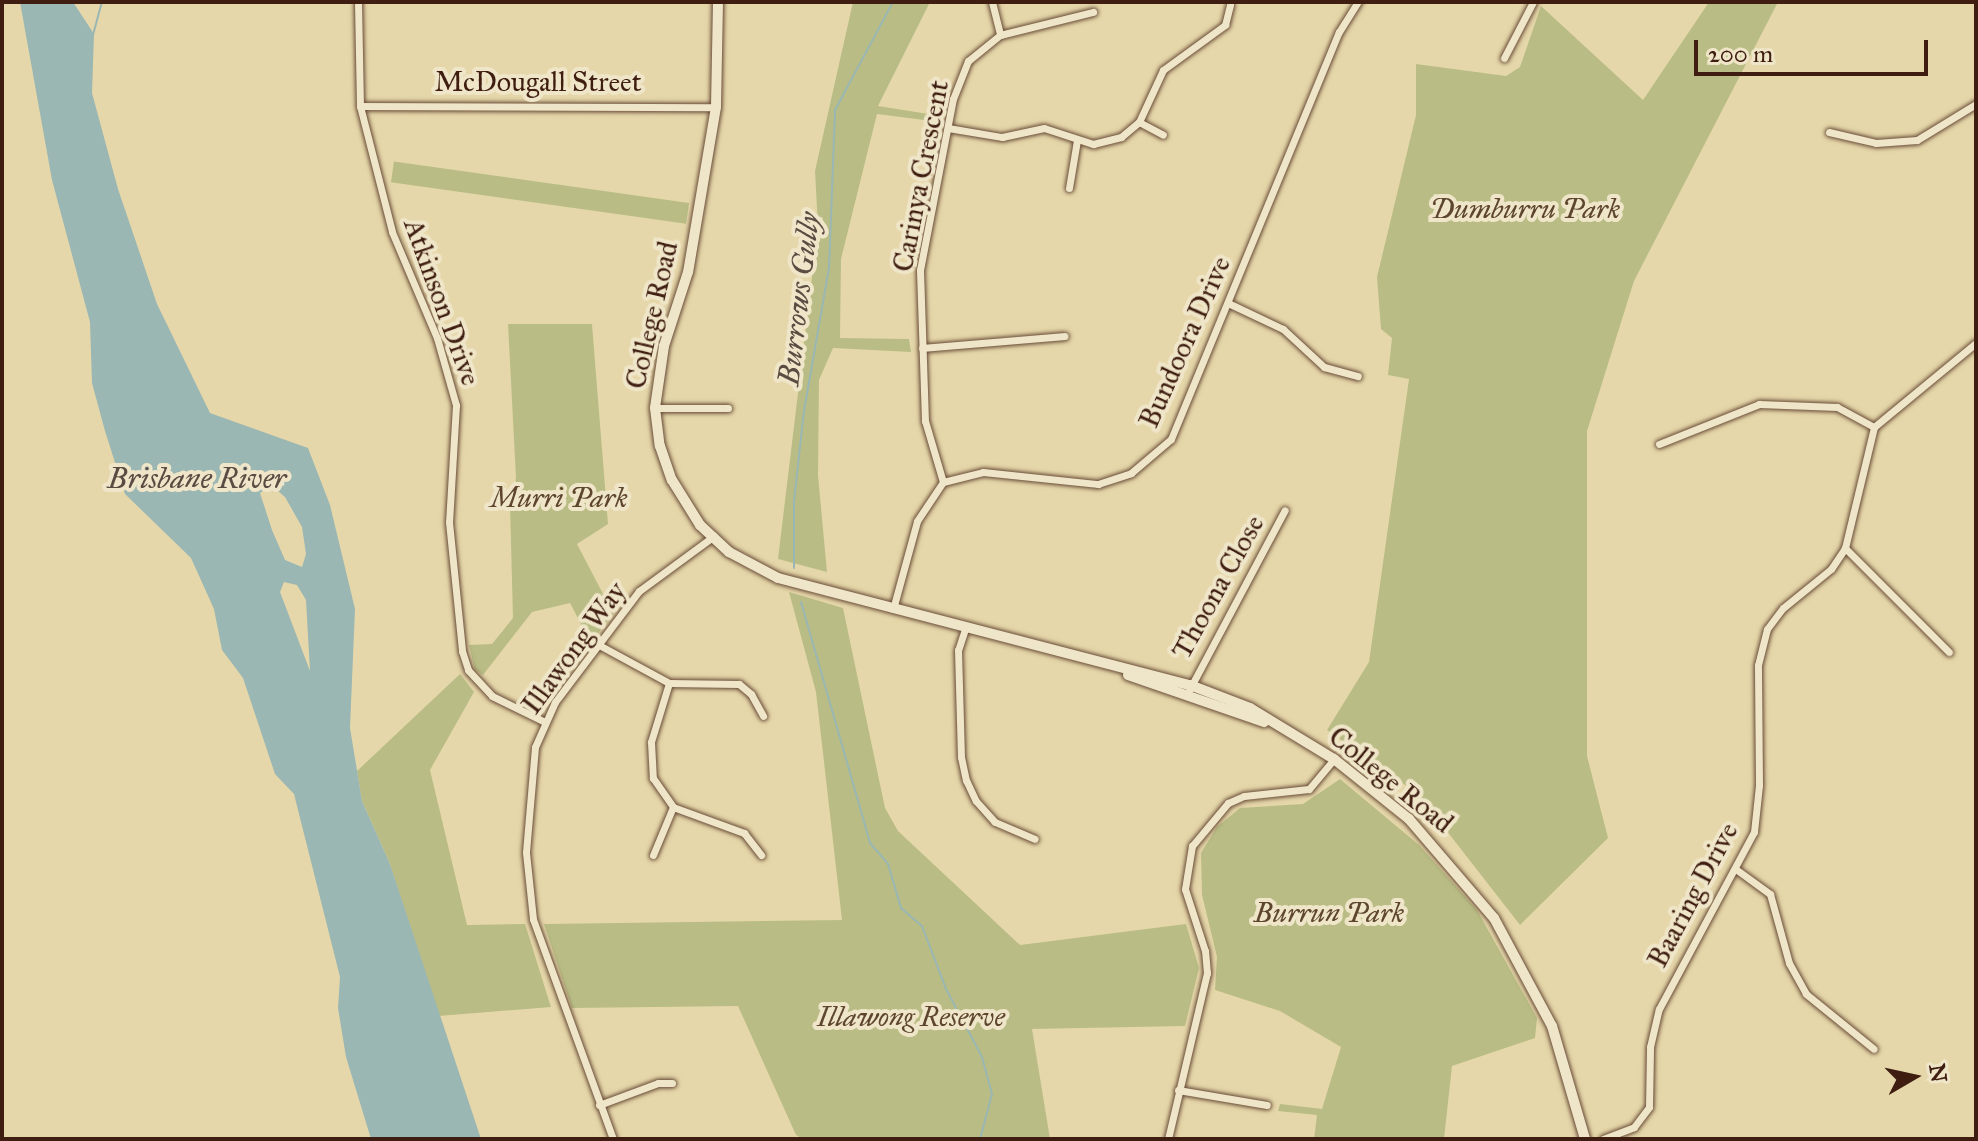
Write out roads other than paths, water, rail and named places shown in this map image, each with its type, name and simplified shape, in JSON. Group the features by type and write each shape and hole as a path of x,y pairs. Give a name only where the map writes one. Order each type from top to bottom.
{"main road":[{"name":"College Road","path":"718,2 716,107 688,272 664,346 655,408 660,446 672,480 700,525 729,552 778,578 1250,708 1334,759 1409,819 1494,918 1552,1026 1585,1139"}],"street":[{"name":"Atkinson Drive","path":"358,2 360,106 392,232 437,338 456,405 449,522 462,651 468,670 492,696 543,721"},
{"path":"992,2 1000,35"},
{"name":"Bundoora Drive","path":"943,482 983,472 1098,484 1131,473 1171,439 1339,32 1358,2"},
{"path":"1504,58 1533,2"},
{"path":"948,128 1002,137 1044,128 1077,140 1109,142 1139,122 1163,70 1225,25 1230,5"},
{"name":"Carinya Crescent","path":"943,482 928,442 920,270 948,128 968,61 1000,35 1093,12"},
{"path":"1829,132 1876,143 1917,140 1976,104"},
{"name":"McDougall Street","path":"360,106 716,107"},
{"path":"1139,122 1163,135"},
{"path":"1069,188 1077,140"},
{"path":"1228,303 1283,329 1324,367 1358,376"},
{"path":"922,348 1064,336"},
{"path":"1659,444 1759,404 1837,407 1874,427 1976,343"},
{"path":"655,408 728,408"},
{"name":"Baaring Drive","path":"1603,1139 1634,1127 1649,1107 1650,1047 1659,1009 1737,870 1754,832 1759,803 1758,665 1762,641 1783,608 1831,569 1845,548 1874,427"},
{"path":"893,609 917,521 943,482"},
{"name":"Thoona Close","path":"1188,690 1285,510"},
{"name":"Illawong Way","path":"613,1139 542,956 528,888 527,812 543,721 639,591 714,536"},
{"path":"1845,548 1949,652"},
{"path":"965,629 958,650 961,757 966,780 976,801 995,822 1035,839"},
{"path":"599,645 669,683 739,684 751,694 763,716"},
{"path":"669,683 648,761 661,793 673,807 744,833 761,855"},
{"path":"1168,1139 1207,973 1205,951 1185,889 1192,846 1228,803 1259,793 1309,789 1334,759"},
{"path":"653,855 673,807"},
{"path":"1737,870 1770,894 1789,963 1806,994 1874,1049"},
{"path":"599,1105 658,1083 672,1083"},
{"path":"1178,1090 1267,1105"}],"water":[{"name":"Brisbane River","path":"20,2 73,2 94,34 92,93 118,189 157,304 210,413 308,448 330,505 355,609 350,728 362,801 390,864 481,1139 371,1139 346,1057 338,1008 340,977 294,794 275,774 243,678 222,650 214,609 191,558 125,494 92,383 90,322 52,180","holes":["271,485 285,497 302,527 306,554 302,567 285,560 272,530 260,493","284,582 297,585 306,600 310,671 280,592"]}],"waterway":[{"path":"93,35 102,2"},
{"name":"Burrows Gully","path":"794,568 794,501 804,411 829,268 835,110 893,2"},
{"name":"Burrows Gully","path":"801,602 870,843 888,864 901,908 922,926 946,989 982,1057 992,1094 980,1139"}],"park label":[{"name":"Dumburru Park","path":"1525,209"},
{"name":"Murri Park","path":"559,498"},
{"name":"Burrun Park","path":"1329,913"},
{"name":"Illawong Reserve","path":"911,1017"}]}
